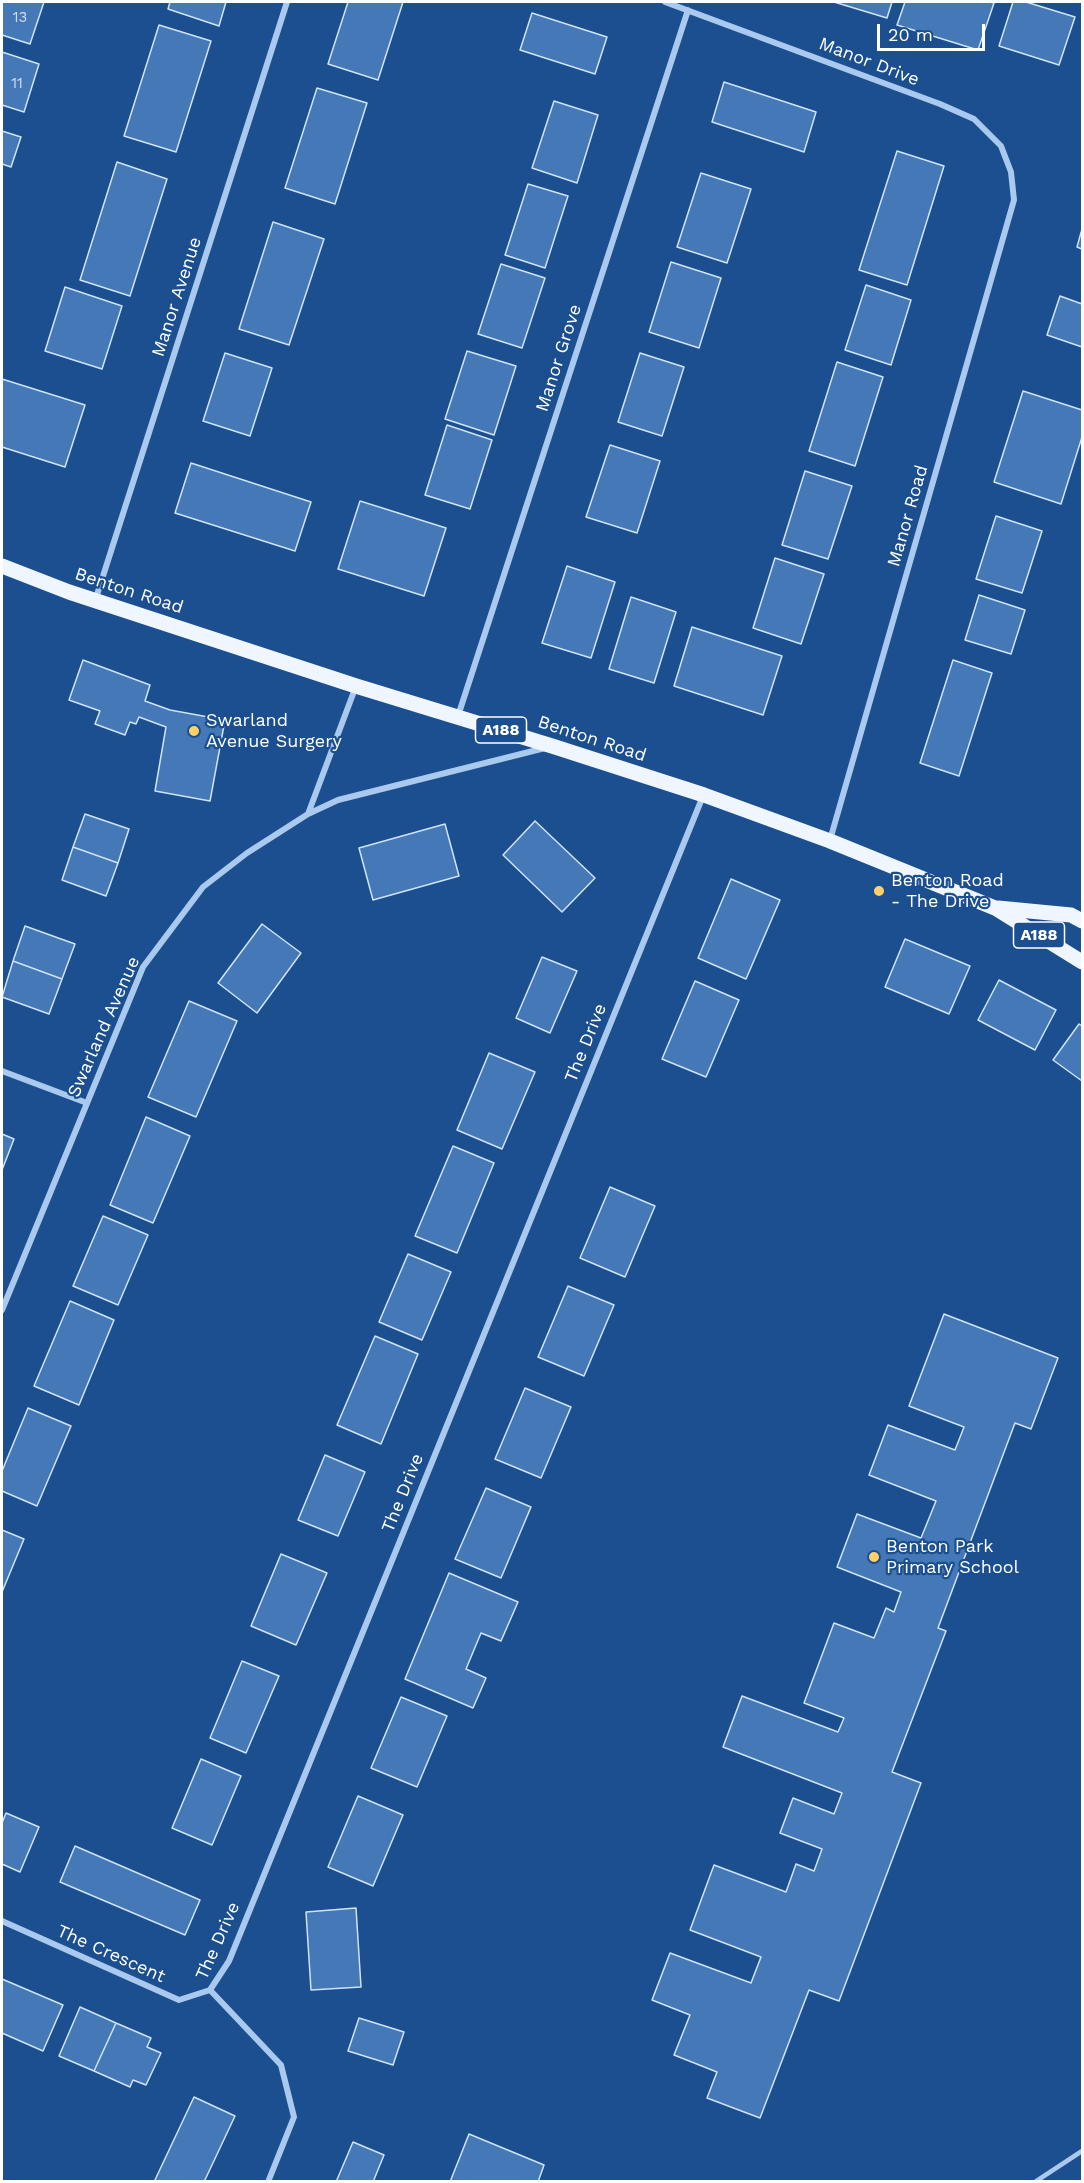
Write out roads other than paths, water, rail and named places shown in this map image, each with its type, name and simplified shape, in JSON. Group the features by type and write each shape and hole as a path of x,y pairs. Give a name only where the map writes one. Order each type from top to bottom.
{"main road":[{"name":"Benton Road","path":"2,566 95,601 704,795 830,841 995,908 1083,962"},
{"name":"Benton Road","path":"995,908 1071,915 1083,921"}],"street":[{"name":"Manor Avenue","path":"95,601 287,2"},
{"name":"Manor Drive","path":"665,2 974,119 1001,146 1011,172 1014,200"},
{"name":"Manor Grove","path":"458,716 688,10"},
{"name":"Manor Road","path":"830,841 1014,200"},
{"path":"308,814 356,686"},
{"name":"Swarland Avenue","path":"2,1310 143,967 203,887 247,854 308,814 338,800 552,746"},
{"name":"The Drive","path":"268,2181 294,2116 281,2065 210,1990 229,1961 704,795"},
{"path":"2,1071 87,1103"},
{"name":"The Crescent","path":"2,1921 179,2000 210,1990"}],"lane":[{"path":"1035,2181 1083,2151"}],"place":[{"name":"Swarland Avenue Surgery","path":"194,731"},
{"name":"Benton Road - The Drive","path":"879,891"},
{"name":"Benton Park Primary School","path":"874,1557"}]}
